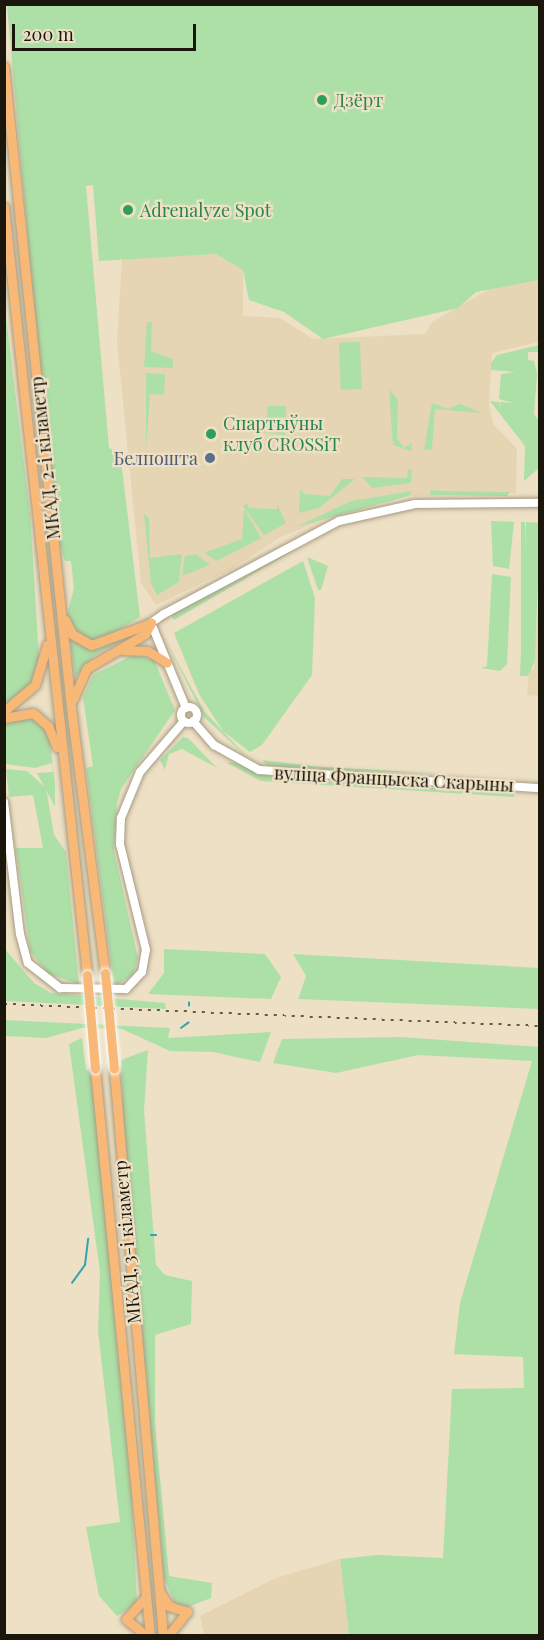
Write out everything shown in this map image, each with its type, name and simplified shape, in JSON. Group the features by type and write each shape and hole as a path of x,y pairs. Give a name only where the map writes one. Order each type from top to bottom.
{"highway":[{"name":"МКАД, 2-і кіламетр","path":"4,67 71,708 89,848"},
{"name":"МКАД, 2-і кіламетр","path":"4,207 48,640 74,850"},
{"path":"60,601 72,634 91,645 151,623"},
{"path":"71,708 83,673 145,634 151,623"},
{"path":"4,711 35,685 48,640"},
{"path":"117,651 136,648 167,663"},
{"path":"4,718 20,712 43,719 61,754"},
{"name":"МКАД, 3-і кіламетр","path":"89,848 105,973 163,1635"},
{"name":"МКАД, 3-і кіламетр","path":"74,850 148,1635"},
{"path":"158,1587 169,1606 187,1612 168,1635"},
{"path":"146,1595 126,1619 148,1635"}],"main road":[{"path":"4,802 20,934 28,963 60,988 126,989 142,972 146,950 120,844 120,818 140,772 184,721 186,708 151,623 339,520 415,504 540,503"},
{"name":"вуліца Францыска Скарыны","path":"186,708 195,711 194,721 229,756 268,772 540,788"},
{"path":"184,721 194,721"}],"shaded area":[{"path":"216,254 243,270 243,316 280,318 313,339 425,334 432,322 490,289 539,280 539,342 492,353 489,403 493,424 517,449 516,493 408,496 353,507 279,538 232,569 156,605 141,583 117,342 122,259"},
{"path":"539,596 539,696 527,695 529,669 534,669"},
{"path":"340,1559 349,1635 204,1635 200,1616 276,1578"}],"green space":[{"path":"7,5 539,5 539,280 476,292 458,308 323,339 284,312 249,300 243,270 216,254 99,261 93,185 86,186 109,448 120,452 140,617 99,642 82,639 67,615 74,588 71,561 65,561 60,545 46,442"},
{"path":"4,301 30,513 39,658 31,684 4,707"},
{"path":"147,322 152,322 151,351 173,359 173,368 144,367"},
{"path":"360,342 362,389 341,390 339,343"},
{"path":"539,345 539,352 528,352 528,360 534,361 537,374 534,414 539,421 539,468 524,481 525,446 490,401 499,402 501,409 500,402 513,403 499,399 501,374 515,372 491,370 491,363 497,355"},
{"path":"146,373 165,374 164,395 150,394 146,450"},
{"path":"389,389 398,400 397,438 404,448 412,443 411,451 393,445"},
{"path":"432,403 448,409 460,404 482,413 435,409 432,449 424,450"},
{"path":"268,406 286,406 285,435 265,433"},
{"path":"408,469 412,469 411,483 372,488 362,477 407,478"},
{"path":"342,479 355,479 319,508 299,513 300,489 305,494 330,496"},
{"path":"431,490 510,492 507,496 430,495"},
{"path":"412,491 408,496 296,527 351,501"},
{"path":"247,503 249,508 277,509 277,504 286,523 264,535 243,506"},
{"path":"244,509 261,538 217,561 204,553 242,539"},
{"path":"144,514 149,518 150,558 182,554 179,582 157,595 151,583"},
{"path":"491,521 514,522 509,569 493,566"},
{"path":"521,522 525,522 525,672 521,672"},
{"path":"526,522 540,523 535,660 528,676 520,676"},
{"path":"289,548 291,552 174,620 171,615"},
{"path":"196,554 210,565 182,576 185,556"},
{"path":"307,557 328,566 321,590 318,590"},
{"path":"303,561 315,598 312,675 262,745 250,752 223,731 199,694 174,633"},
{"path":"492,574 511,577 507,664 500,671 481,668 487,666"},
{"path":"133,634 94,656 75,677 70,640 96,650"},
{"path":"164,637 204,711 248,758 204,717"},
{"path":"133,655 154,660 175,710 121,789 117,803 114,851 138,958 133,975 114,986 86,768 93,766 83,698 93,675"},
{"path":"35,716 49,733 55,784 55,807 37,773 53,772 52,763 35,768 5,764 4,723"},
{"path":"183,737 188,738 217,768 182,749 169,754 165,770 160,760"},
{"path":"262,760 322,767 437,773 305,770 267,765"},
{"path":"232,762 276,778 514,793 514,797 261,781 227,763"},
{"path":"6,769 27,771 46,788 54,835 66,852 79,984 48,974 30,951 16,848 43,848 33,795 9,797"},
{"path":"4,948 34,983 51,993 165,1003 166,1009 5,1001"},
{"path":"164,949 265,954 281,977 271,999 148,994 164,973"},
{"path":"293,954 539,968 539,1009 298,999 306,976"},
{"path":"4,1020 170,1028 168,1038 271,1032 260,1062 213,1052 170,1051 122,1029 82,1028 46,1038 5,1036"},
{"path":"402,1037 539,1047 539,1635 349,1635 340,1559 377,1555 443,1558 452,1389 524,1388 523,1357 454,1354 460,1303 532,1061 418,1055 336,1073 273,1063 282,1039"},
{"path":"82,1038 86,1070 92,1071 132,1501 137,1603 117,1616 99,1596 86,1527 120,1522 98,1331 100,1272 69,1044"},
{"path":"148,1050 144,1110 156,1265 165,1275 192,1281 191,1324 155,1335 155,1424 169,1576 212,1583 211,1598 188,1607 176,1605 164,1579 124,1133 121,1060"}],"waterway":[{"path":"181,1028 188,1023"},
{"path":"151,1235 156,1235"},
{"path":"72,1283 85,1265 88,1239"}],"railway":[{"path":"4,1004 540,1026"}],"place":[{"name":"Дзёрт","path":"322,100"},
{"name":"Adrenalyze Spot","path":"128,210"},
{"name":"Спартыўны клуб CROSSiT","path":"211,434"},
{"name":"Белпошта","path":"210,458"}]}
